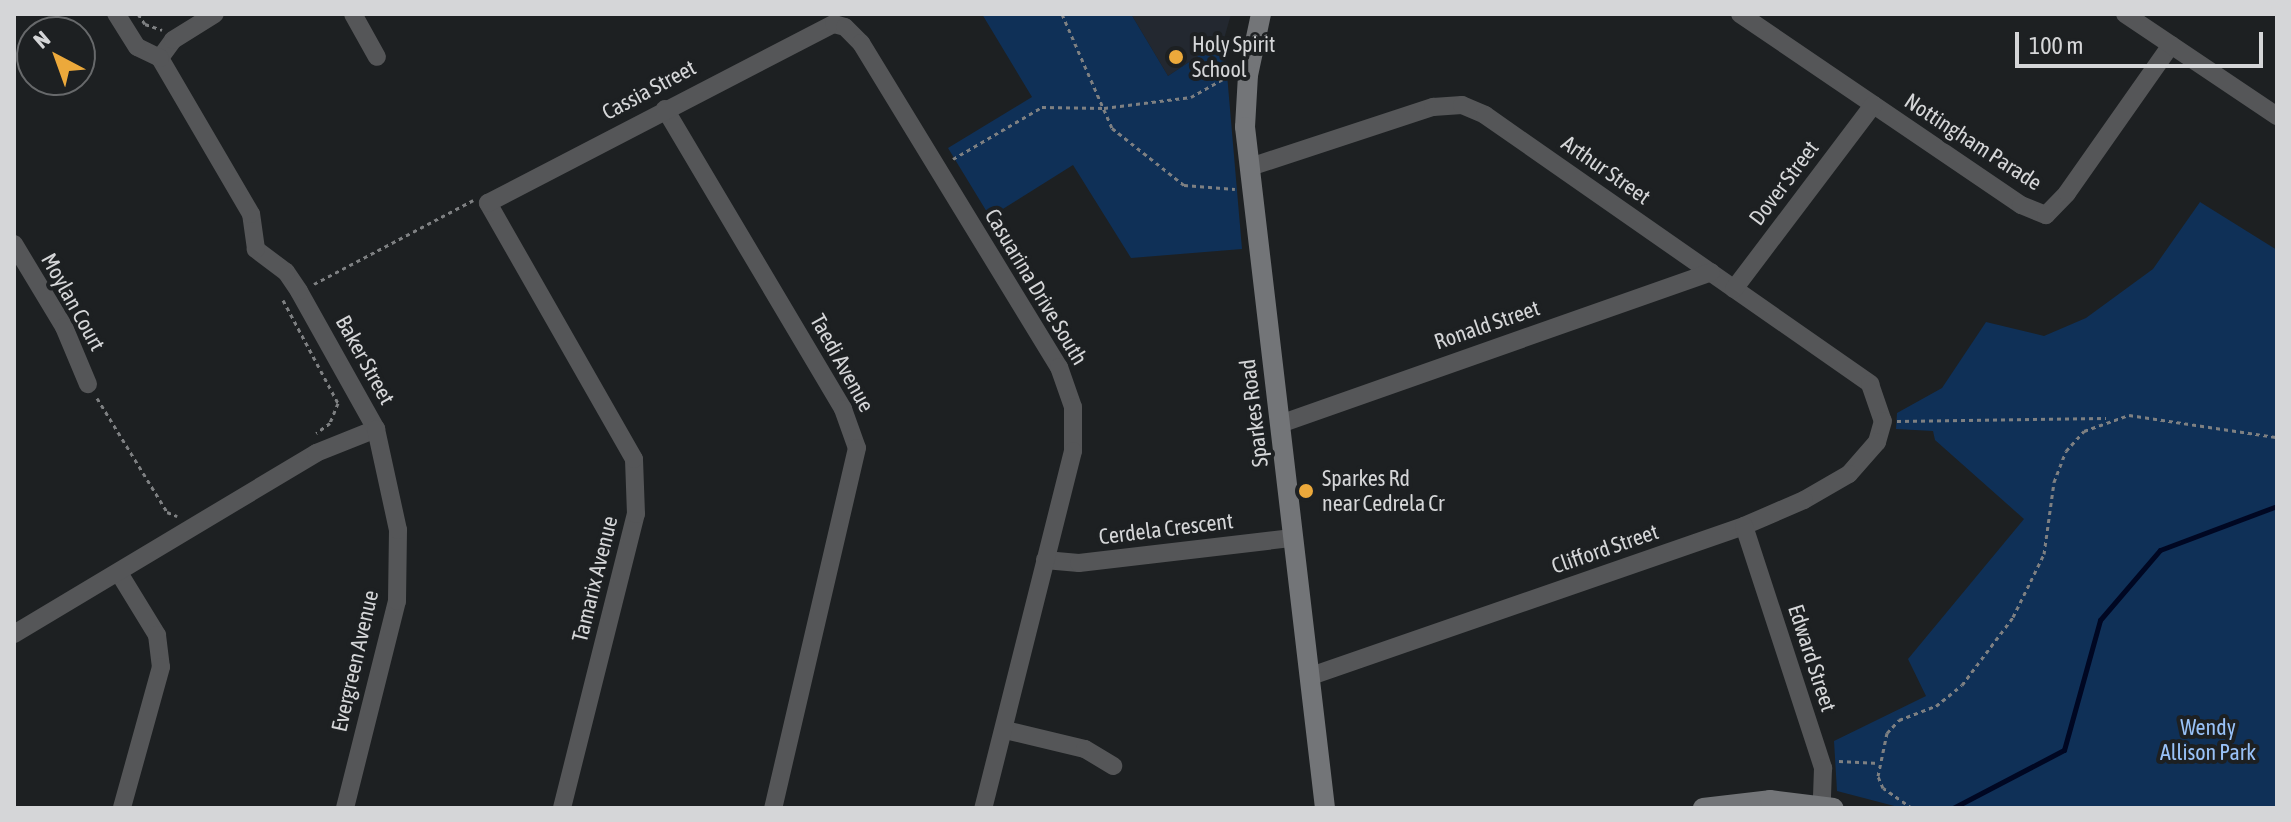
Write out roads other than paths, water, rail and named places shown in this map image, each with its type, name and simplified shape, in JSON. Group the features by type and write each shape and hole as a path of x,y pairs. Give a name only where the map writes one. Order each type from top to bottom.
{"street":[{"name":"Baker Street","path":"14,634 119,573 183,525 316,453 376,429 299,291 286,272 256,249 251,214 160,58 137,47 116,14"},
{"path":"160,58 173,40 215,14"},
{"path":"353,14 377,57"},
{"name":"Sparkes Road","path":"1261,14 1248,75 1250,167 1325,808"},
{"name":"Nottingham Parade","path":"1740,14 2021,205 2046,215 2067,193 2171,45"},
{"path":"2125,14 2277,116"},
{"name":"Cassia Street","path":"488,203 833,19"},
{"name":"Casuarina Drive South","path":"833,19 861,43 1068,388 1075,425 1073,451 983,808"},
{"name":"Arthur Street","path":"1250,167 1433,107 1462,105 1485,115 1870,384 1883,421"},
{"name":"Dover Street","path":"1734,289 1873,105"},
{"name":"Taedi Avenue","path":"665,109 843,409 857,448 773,808"},
{"name":"Tamarix Avenue","path":"488,203 634,459 636,514 562,808"},
{"name":"Moylan Court","path":"14,244 64,327 88,384"},
{"name":"Ronald Street","path":"1280,424 1711,272"},
{"name":"Clifford Street","path":"1310,676 1744,526 1849,474 1877,442 1883,421"},
{"name":"Evergreen Avenue","path":"345,808 397,601 398,530 376,429"},
{"name":"Edward Street","path":"1744,526 1823,768 1827,807"},
{"name":"Cerdela Crescent","path":"1045,560 1079,563 1293,538"},
{"path":"119,573 157,635 161,667 122,808"},
{"path":"1005,730 1085,749 1113,766"},
{"path":"1703,808 1770,800 1827,807"}],"waterway":[{"path":"1953,808 2064,750 2100,620 2160,550 2277,506"}],"place":[{"name":"Holy Spirit School","path":"1176,57"},
{"name":"Sparkes Rd near Cedrela Cr","path":"1306,491"}],"park label":[{"name":"Wendy Allison Park","path":"2208,740"}]}
